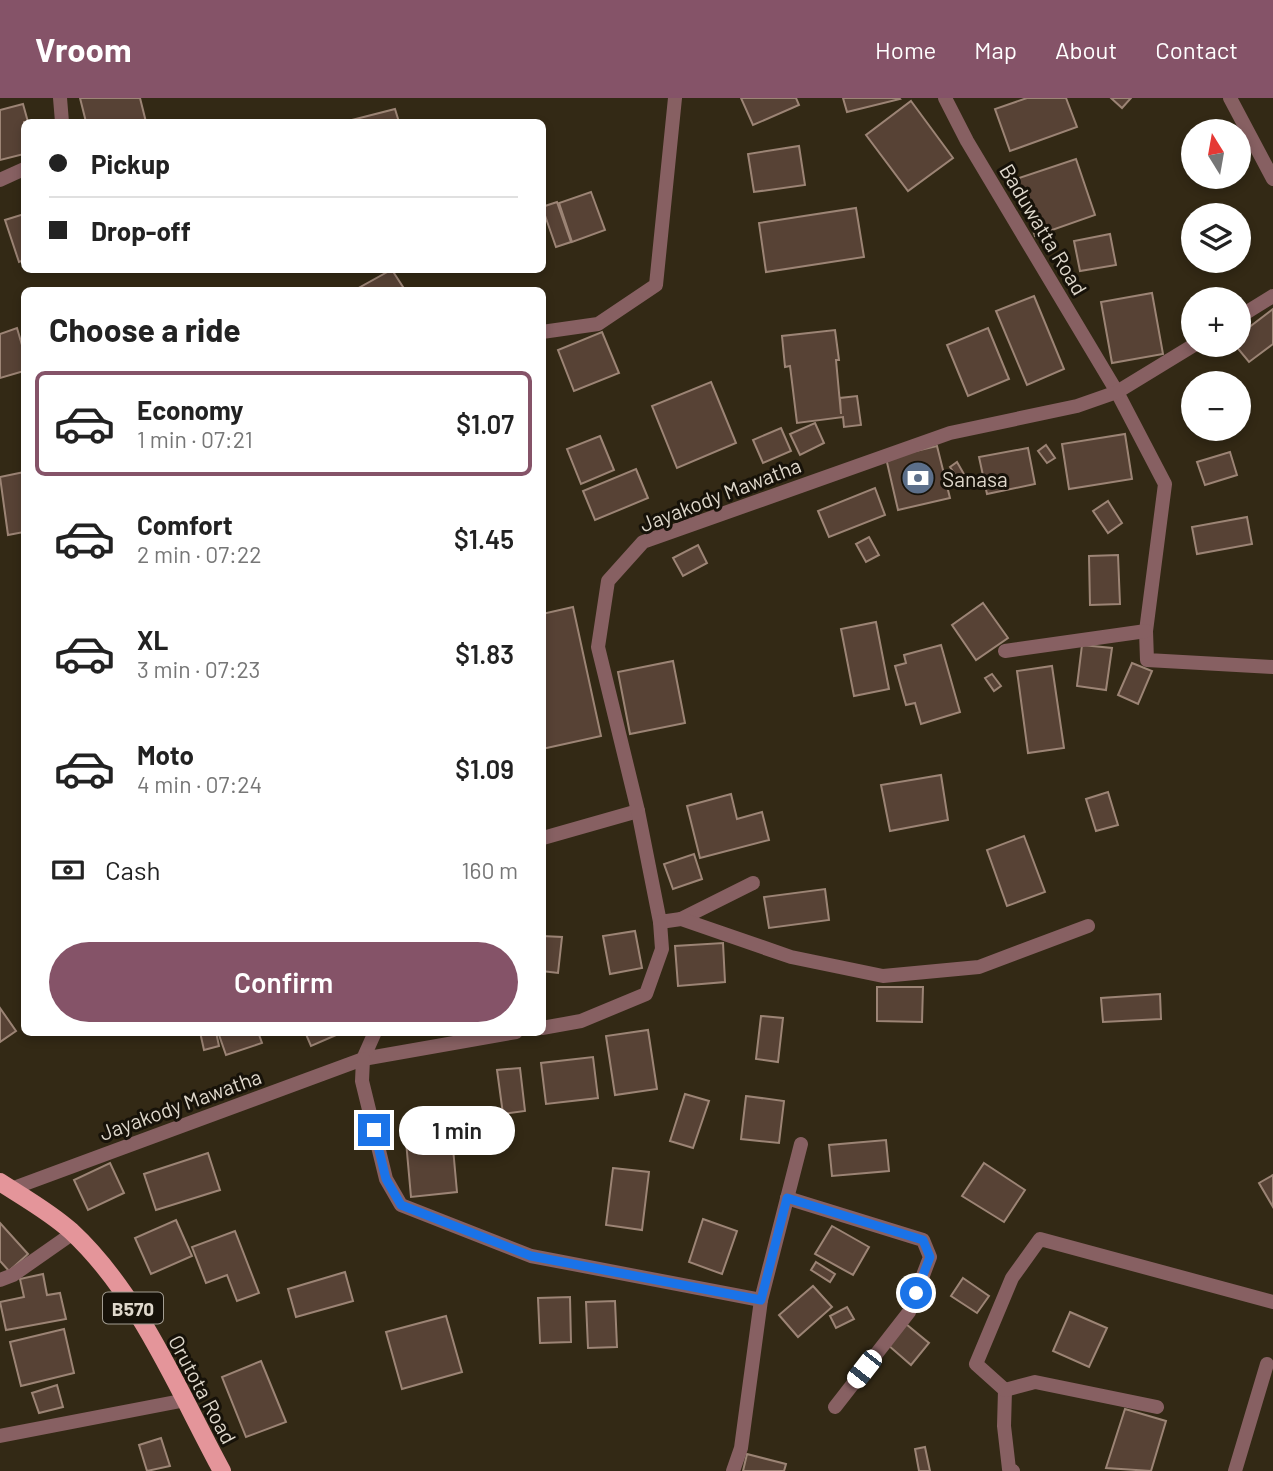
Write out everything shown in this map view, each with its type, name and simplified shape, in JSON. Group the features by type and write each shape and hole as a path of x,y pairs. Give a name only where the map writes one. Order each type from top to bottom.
{"main road":[{"name":"Orutota Road","path":"6,1185 73,1233 109,1271 136,1312 186,1400 222,1471"}],"street":[{"path":"60,98 62,119"},
{"path":"546,331 598,324 656,285 675,98"},
{"name":"Baduwatta Road","path":"946,98 967,141 1113,386 1165,484 1146,631"},
{"path":"1230,98 1273,179"},
{"path":"0,180 21,170"},
{"path":"1251,310 1273,296"},
{"name":"Jayakody Mawatha","path":"546,1027 581,1021 646,994 662,949 660,922 638,811 598,647 608,581 643,542 950,433 1076,407 1181,352"},
{"path":"1005,651 1146,631 1147,660 1273,667"},
{"path":"546,837 638,811"},
{"path":"660,922 681,919 753,883"},
{"path":"681,919 791,957 883,976 979,967 1087,926"},
{"path":"373,1036 363,1059 362,1081 386,1179 401,1205 531,1256 761,1300"},
{"name":"Jayakody Mawatha","path":"6,1185 363,1059 493,1036"},
{"path":"733,1471 741,1448 761,1300 801,1144"},
{"path":"787,1198 923,1240 930,1257 909,1312 835,1407"},
{"path":"0,1280 13,1275 73,1233"},
{"path":"1013,1471 1009,1469 1004,1426 1005,1390 976,1364 1012,1278 1040,1239 1273,1302"},
{"path":"1235,1471 1267,1364"},
{"path":"1005,1390 1035,1382 1157,1407"},
{"path":"0,1436 186,1400"}],"building":[{"path":"80,98 140,98 145,119 85,119"},
{"path":"741,98 796,98 799,105 753,125"},
{"path":"843,98 899,98 900,99 847,112"},
{"path":"1027,98 1066,98 1077,127 1010,151 995,109"},
{"path":"1111,98 1131,98 1122,108"},
{"path":"911,101 953,158 908,191 866,135"},
{"path":"23,104 27,119 21,119 21,155 0,160 0,110"},
{"path":"395,109 398,119 356,119"},
{"path":"799,146 805,185 754,192 748,154"},
{"path":"1076,159 1095,215 1035,236 1016,179"},
{"path":"591,192 605,230 572,242 559,203"},
{"path":"557,202 571,242 556,247 546,218 546,206"},
{"path":"856,208 864,257 766,272 759,223"},
{"path":"21,215 19,262 5,220"},
{"path":"1110,234 1116,265 1080,271 1074,241"},
{"path":"386,273 394,273 403,287 360,287"},
{"path":"1152,293 1163,354 1112,363 1101,302"},
{"path":"1034,296 1064,369 1027,385 996,311"},
{"path":"1273,309 1273,344 1249,362 1245,357 1251,357 1251,326"},
{"path":"17,328 21,342 21,372 0,378 0,334"},
{"path":"988,328 1009,379 968,396 947,345"},
{"path":"835,330 841,414 840,398 857,396 861,425 844,427 843,417 797,423 790,366 785,367 782,336"},
{"path":"602,332 619,373 574,391 558,350"},
{"path":"711,382 736,443 677,468 652,406"},
{"path":"815,423 824,443 800,455 790,434"},
{"path":"781,428 791,451 763,463 753,440"},
{"path":"1125,434 1132,479 1069,489 1062,444"},
{"path":"600,436 614,470 581,484 567,449"},
{"path":"1046,445 1055,458 1047,463 1038,451"},
{"name":"Sanasa","path":"937,446 950,498 898,510 886,458"},
{"path":"1028,448 1035,484 987,494 979,457"},
{"path":"1230,452 1237,475 1205,485 1197,462"},
{"path":"957,462 965,476 959,480 950,467"},
{"path":"636,469 648,498 595,520 583,491"},
{"path":"21,473 21,533 8,535 0,477"},
{"path":"875,488 885,515 829,537 818,511"},
{"path":"1108,501 1122,523 1108,533 1093,511"},
{"path":"1247,517 1252,544 1197,554 1192,527"},
{"path":"869,537 879,555 866,562 856,544"},
{"path":"698,545 707,563 683,576 673,558"},
{"path":"1118,555 1120,604 1090,605 1089,556"},
{"path":"983,603 1008,638 976,660 952,625"},
{"path":"573,607 601,736 546,748 546,613"},
{"path":"876,622 889,689 854,696 841,629"},
{"path":"941,645 960,712 921,724 915,703 906,705 895,666 906,663 904,655"},
{"path":"1082,645 1112,648 1106,690 1077,686"},
{"path":"673,661 685,723 630,734 618,672"},
{"path":"1132,663 1152,671 1138,704 1118,695"},
{"path":"1052,666 1064,748 1028,753 1017,671"},
{"path":"992,674 1001,686 994,691 985,678"},
{"path":"941,775 948,820 890,831 881,785"},
{"path":"1108,792 1118,825 1096,831 1086,799"},
{"path":"731,794 737,819 762,812 769,840 700,858 687,806"},
{"path":"1024,836 1045,892 1007,906 987,850"},
{"path":"694,854 702,879 673,889 664,864"},
{"path":"825,889 829,920 769,928 764,897"},
{"path":"635,931 642,968 610,974 603,936"},
{"path":"546,936 562,937 558,973 546,972"},
{"path":"723,943 725,982 678,986 675,946"},
{"path":"877,987 923,987 922,1022 877,1021"},
{"path":"1160,994 1161,1019 1103,1022 1101,998"},
{"path":"0,1008 16,1031 0,1042"},
{"path":"761,1016 783,1018 778,1062 756,1059"},
{"path":"648,1030 657,1089 615,1095 606,1036"},
{"path":"201,1036 217,1036 219,1046 204,1050"},
{"path":"219,1036 259,1036 262,1043 226,1055"},
{"path":"307,1036 334,1036 311,1046"},
{"path":"593,1057 598,1098 546,1104 541,1063"},
{"path":"520,1068 525,1111 503,1114 497,1070"},
{"path":"685,1094 709,1101 693,1148 670,1141"},
{"path":"746,1096 784,1101 779,1143 741,1139"},
{"path":"451,1126 457,1192 411,1197 405,1130"},
{"path":"886,1140 889,1171 832,1176 829,1145"},
{"path":"208,1153 220,1190 156,1210 144,1174"},
{"path":"110,1163 124,1193 88,1210 74,1180"},
{"path":"984,1163 1025,1190 1004,1222 962,1196"},
{"path":"613,1168 649,1172 642,1230 606,1225"},
{"path":"1273,1175 1273,1207 1259,1183"},
{"path":"703,1219 737,1231 722,1274 689,1262"},
{"path":"176,1220 192,1256 151,1274 135,1238"},
{"path":"0,1223 28,1254 9,1271 0,1261"},
{"path":"832,1226 869,1247 853,1275 815,1254"},
{"path":"235,1231 259,1293 237,1301 227,1275 206,1283 192,1247"},
{"path":"816,1262 835,1274 830,1282 811,1270"},
{"path":"345,1272 353,1301 296,1317 288,1289"},
{"path":"43,1274 47,1295 60,1293 66,1319 6,1330 0,1302 24,1297 20,1279"},
{"path":"963,1278 989,1296 977,1313 951,1296"},
{"path":"813,1286 832,1307 798,1337 779,1315"},
{"path":"570,1297 571,1342 540,1343 538,1298"},
{"path":"615,1301 617,1347 588,1348 586,1302"},
{"path":"847,1307 854,1319 836,1328 830,1316"},
{"path":"1070,1312 1107,1328 1089,1367 1053,1351"},
{"path":"446,1316 462,1372 402,1389 386,1332"},
{"path":"906,1324 929,1343 911,1365 888,1345"},
{"path":"64,1329 74,1373 21,1386 10,1342"},
{"path":"261,1361 286,1422 246,1437 222,1377"},
{"path":"57,1385 63,1407 39,1413 32,1393"},
{"path":"1125,1409 1166,1421 1151,1471 1106,1468"},
{"path":"161,1438 170,1466 147,1471 139,1445"},
{"path":"925,1447 930,1471 919,1471 915,1449"},
{"path":"747,1454 786,1464 784,1471 743,1471"}],"place":[{"name":"Sanasa","path":"918,478"}],"route":[{"path":"374,1130 386,1179 401,1205 531,1256 761,1300 787,1198 923,1240 930,1257 916,1293"}]}
